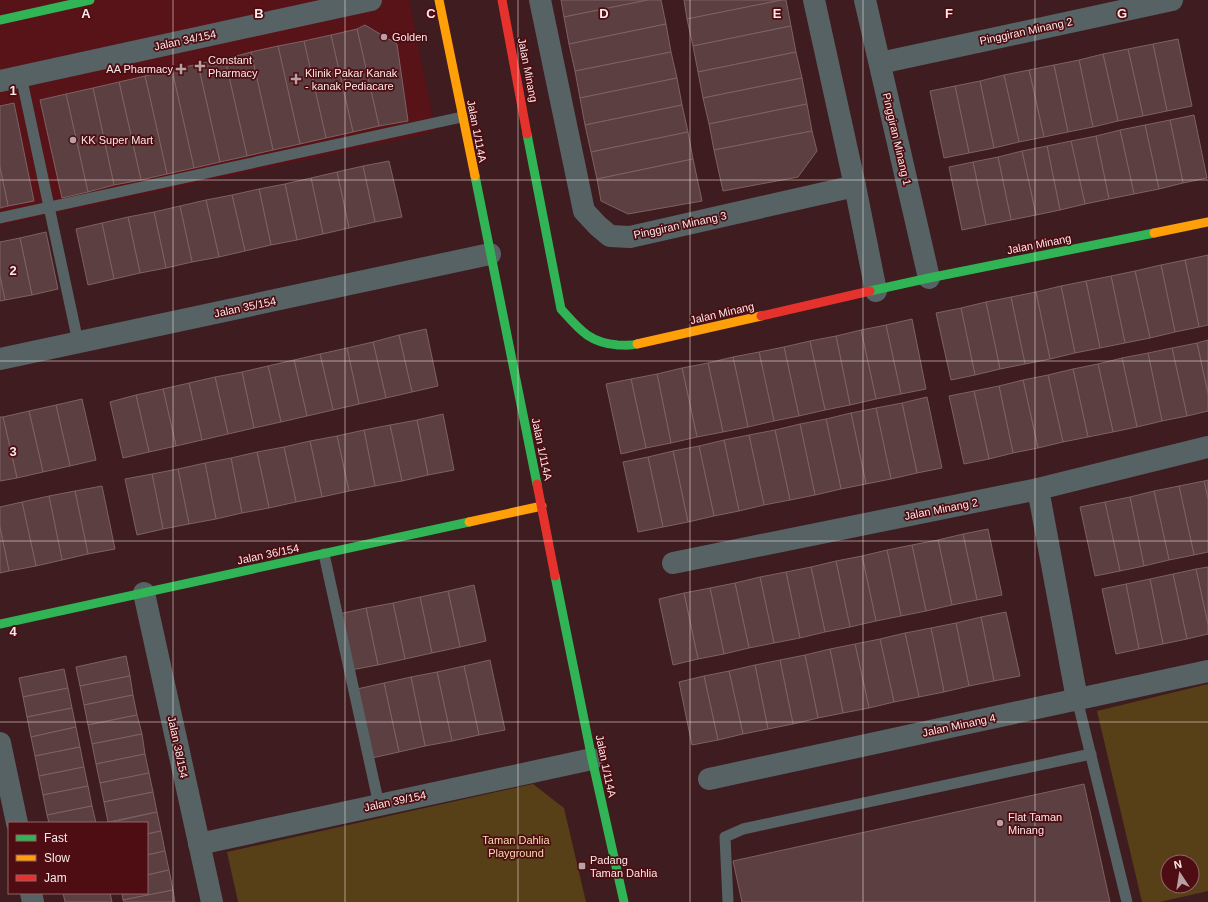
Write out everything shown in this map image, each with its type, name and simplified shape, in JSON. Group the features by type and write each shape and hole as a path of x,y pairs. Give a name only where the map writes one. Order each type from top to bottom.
{"street":[{"path":"0,20 90,0"},
{"name":"Jalan 34/154","path":"0,81 371,0"},
{"name":"Jalan 1/114A","path":"439,0 592,759 624,902"},
{"name":"Jalan Minang","path":"502,0 560,308 576,326 592,339 612,344 633,345 929,278 1208,222"},
{"name":"Pinggiran Minang 3","path":"540,0 584,212 610,236 630,237 855,186"},
{"path":"814,0 855,186 876,291"},
{"name":"Pinggiran Minang 1","path":"865,0 929,278"},
{"name":"Pinggiran Minang 2","path":"880,63 1172,0"},
{"name":"Jalan 35/154","path":"0,359 490,254"},
{"name":"Jalan Minang 2","path":"673,563 1038,489 1208,447"},
{"path":"1038,489 1077,700"},
{"name":"Jalan 36/154","path":"0,624 542,506"},
{"name":"Jalan 38/154","path":"144,593 212,902"},
{"name":"Jalan Minang 4","path":"709,779 1208,671"},
{"path":"0,743 17,822"},
{"name":"Jalan 39/154","path":"199,844 592,759"}],"lane":[{"path":"21,76 78,342"},
{"path":"0,218 462,117"},
{"path":"324,554 379,805"},
{"path":"1077,700 1127,902"},
{"path":"728,902 725,837 743,828 1091,754"}],"shaded area":[{"path":"0,0 409,0 436,132 0,225"}],"green space":[{"path":"1208,684 1208,891 1200,893 1200,854 1160,854 1160,894 1195,894 1160,902 1142,902 1097,711"},
{"name":"Taman Dahlia Playground","path":"533,784 564,808 586,902 238,902 227,852"}],"building":[{"path":"561,0 648,0 564,17"},
{"path":"648,0 661,0 666,24 569,44 564,17"},
{"path":"684,0 782,0 687,19"},
{"path":"786,0 791,26 693,46 687,19"},
{"path":"666,24 671,52 575,71 569,44"},
{"path":"365,25 397,44 408,121 379,126 357,29"},
{"path":"791,26 796,52 698,72 693,46"},
{"path":"357,29 379,126 353,132 331,35"},
{"path":"331,35 353,132 326,138 304,41"},
{"path":"1178,39 1192,106 1167,111 1153,44"},
{"path":"304,41 326,138 300,144 278,46"},
{"path":"1153,44 1167,111 1143,116 1128,49"},
{"path":"278,46 300,144 273,150 251,52"},
{"path":"1128,49 1143,116 1118,121 1103,54"},
{"path":"251,52 273,150 247,156 225,59"},
{"path":"671,52 677,78 580,98 575,71"},
{"path":"796,52 802,78 703,98 698,72"},
{"path":"1103,54 1118,121 1093,127 1079,60"},
{"path":"225,59 247,156 220,162 198,64"},
{"path":"1079,60 1093,127 1068,132 1054,65"},
{"path":"198,64 220,162 194,168 172,70"},
{"path":"1054,65 1068,132 1044,137 1029,70"},
{"path":"172,70 194,168 167,174 145,76"},
{"path":"1029,70 1044,137 1019,142 1004,75"},
{"path":"1004,75 1019,142 994,148 980,81"},
{"path":"145,76 167,174 141,180 119,82"},
{"path":"677,78 682,105 585,125 580,98"},
{"path":"802,78 807,104 709,124 703,98"},
{"path":"980,81 994,148 969,153 955,86"},
{"path":"119,82 141,180 114,185 93,88"},
{"path":"955,86 969,153 944,158 930,91"},
{"path":"93,88 114,185 88,192 66,94"},
{"path":"66,94 88,192 62,198 40,100"},
{"path":"14,103 34,201 8,206 0,167 0,106"},
{"path":"807,104 812,131 714,150 709,124"},
{"path":"682,105 688,132 591,152 585,125"},
{"path":"1194,115 1207,178 1183,183 1170,120"},
{"path":"1170,120 1183,183 1159,189 1145,125"},
{"path":"1145,125 1159,189 1134,194 1120,130"},
{"path":"1120,130 1134,194 1109,199 1096,136"},
{"path":"812,131 817,151 798,177 723,191 714,150"},
{"path":"688,132 693,159 597,179 591,152"},
{"path":"1096,136 1109,199 1085,204 1071,141"},
{"path":"1071,141 1085,204 1060,210 1047,146"},
{"path":"1047,146 1060,210 1036,215 1022,151"},
{"path":"1022,151 1036,215 1011,220 998,157"},
{"path":"998,157 1011,220 986,225 973,162"},
{"path":"693,159 702,201 628,214 601,201 597,179"},
{"path":"389,161 402,217 375,222 363,166"},
{"path":"973,162 986,225 962,230 949,167"},
{"path":"363,166 375,222 349,228 337,172"},
{"path":"0,167 8,206 0,208"},
{"path":"337,172 349,228 323,234 311,178"},
{"path":"311,178 323,234 297,240 285,184"},
{"path":"285,184 297,240 271,245 259,189"},
{"path":"259,189 271,245 245,251 232,195"},
{"path":"232,195 245,251 219,257 206,200"},
{"path":"206,200 219,257 192,262 180,206"},
{"path":"180,206 192,262 166,268 154,212"},
{"path":"154,212 166,268 140,273 128,217"},
{"path":"128,217 140,273 114,279 102,223"},
{"path":"102,223 114,279 88,285 76,229"},
{"path":"46,232 58,289 32,295 20,238"},
{"path":"20,238 32,295 5,300 0,276 0,242"},
{"path":"1208,255 1208,325 1199,327 1185,260"},
{"path":"1185,260 1199,327 1175,332 1161,265"},
{"path":"1161,265 1175,332 1150,338 1135,271"},
{"path":"1135,271 1150,338 1125,343 1111,276"},
{"path":"0,276 5,300 0,301"},
{"path":"1111,276 1125,343 1100,348 1086,281"},
{"path":"1086,281 1100,348 1075,353 1061,286"},
{"path":"1061,286 1075,353 1050,359 1036,292"},
{"path":"1036,292 1050,359 1025,364 1011,297"},
{"path":"1011,297 1025,364 1000,369 986,302"},
{"path":"986,302 1000,369 975,375 961,308"},
{"path":"961,308 975,375 951,380 936,313"},
{"path":"912,319 926,389 901,394 886,325"},
{"path":"886,325 901,394 876,399 861,330"},
{"path":"426,329 438,386 412,392 399,335"},
{"path":"861,330 876,399 850,405 836,336"},
{"path":"399,335 412,392 386,398 373,342"},
{"path":"836,336 850,405 825,410 810,341"},
{"path":"1208,340 1208,394 1197,343"},
{"path":"810,341 825,410 799,416 784,347"},
{"path":"373,342 386,398 359,404 347,348"},
{"path":"1197,343 1208,394 1208,411 1187,416 1172,348"},
{"path":"784,347 799,416 774,421 759,352"},
{"path":"347,348 359,404 333,410 320,354"},
{"path":"1172,348 1187,416 1162,421 1148,353"},
{"path":"759,352 774,421 748,427 733,357"},
{"path":"1148,353 1162,421 1137,427 1122,358"},
{"path":"320,354 333,410 307,416 294,360"},
{"path":"733,357 748,427 723,432 708,363"},
{"path":"1122,358 1137,427 1113,432 1098,364"},
{"path":"294,360 307,416 281,422 268,366"},
{"path":"708,363 723,432 697,437 682,368"},
{"path":"1098,364 1113,432 1088,437 1073,369"},
{"path":"268,366 281,422 254,428 242,372"},
{"path":"682,368 697,437 671,443 657,374"},
{"path":"1073,369 1088,437 1063,442 1048,375"},
{"path":"242,372 254,428 228,434 215,377"},
{"path":"657,374 671,443 646,448 631,379"},
{"path":"1048,375 1063,442 1038,448 1023,380"},
{"path":"215,377 228,434 202,440 189,383"},
{"path":"631,379 646,448 621,454 606,384"},
{"path":"1023,380 1038,448 1013,453 999,386"},
{"path":"189,383 202,440 176,446 163,389"},
{"path":"999,386 1013,453 989,459 974,391"},
{"path":"163,389 176,446 149,452 136,395"},
{"path":"974,391 989,459 964,464 949,396"},
{"path":"136,395 149,452 123,458 110,402"},
{"path":"927,397 942,468 917,473 902,403"},
{"path":"82,399 96,460 70,466 56,405"},
{"path":"902,403 917,473 891,479 876,408"},
{"path":"56,405 70,466 43,472 29,411"},
{"path":"876,408 891,479 866,484 851,413"},
{"path":"29,411 43,472 17,478 3,417"},
{"path":"851,413 866,484 841,489 826,419"},
{"path":"443,414 454,470 428,475 417,420"},
{"path":"0,417 3,417 17,478 0,481"},
{"path":"826,419 841,489 815,495 800,424"},
{"path":"417,420 428,475 402,481 390,425"},
{"path":"800,424 815,495 790,500 775,430"},
{"path":"390,425 402,481 375,486 364,430"},
{"path":"364,430 375,486 349,491 337,436"},
{"path":"775,430 790,500 764,505 749,435"},
{"path":"749,435 764,505 739,511 724,440"},
{"path":"337,436 349,491 322,497 310,441"},
{"path":"724,440 739,511 714,516 699,446"},
{"path":"310,441 322,497 296,502 284,447"},
{"path":"699,446 714,516 688,522 673,451"},
{"path":"284,447 296,502 269,508 257,452"},
{"path":"673,451 688,522 663,527 648,457"},
{"path":"257,452 269,508 242,513 231,458"},
{"path":"648,457 663,527 638,532 623,462"},
{"path":"231,458 242,513 216,519 205,463"},
{"path":"205,463 216,519 189,524 178,469"},
{"path":"178,469 189,524 163,529 152,474"},
{"path":"152,474 163,529 137,535 125,479"},
{"path":"1208,480 1208,499 1204,481"},
{"path":"1204,481 1208,499 1208,552 1194,555 1179,486"},
{"path":"102,486 115,549 88,554 75,491"},
{"path":"1179,486 1194,555 1169,560 1154,491"},
{"path":"75,491 88,554 62,560 49,496"},
{"path":"1154,491 1169,560 1144,566 1130,497"},
{"path":"49,496 62,560 36,566 22,502"},
{"path":"1130,497 1144,566 1120,571 1105,502"},
{"path":"22,502 36,566 9,571 0,527 0,507"},
{"path":"1105,502 1120,571 1095,576 1080,507"},
{"path":"0,527 9,571 0,573"},
{"path":"988,529 1002,595 977,600 963,534"},
{"path":"963,534 977,600 952,605 938,540"},
{"path":"938,540 952,605 926,611 912,545"},
{"path":"912,545 926,611 901,616 887,550"},
{"path":"887,550 901,616 876,621 862,556"},
{"path":"862,556 876,621 850,627 836,561"},
{"path":"836,561 850,627 825,632 811,567"},
{"path":"811,567 825,632 800,638 786,572"},
{"path":"1208,567 1208,625 1196,569"},
{"path":"1196,569 1208,625 1208,634 1187,639 1173,574"},
{"path":"786,572 800,638 774,643 760,577"},
{"path":"1173,574 1187,639 1163,644 1150,579"},
{"path":"760,577 774,643 749,648 735,583"},
{"path":"1150,579 1163,644 1139,649 1126,584"},
{"path":"735,583 749,648 724,654 710,588"},
{"path":"1126,584 1139,649 1116,654 1102,589"},
{"path":"474,585 486,641 460,647 448,591"},
{"path":"710,588 724,654 698,659 684,593"},
{"path":"448,591 460,647 432,653 420,597"},
{"path":"684,593 698,659 673,665 659,599"},
{"path":"420,597 432,653 405,659 393,603"},
{"path":"393,603 405,659 378,665 366,608"},
{"path":"366,608 378,665 351,670 339,614"},
{"path":"1006,612 1020,676 994,681 981,617"},
{"path":"981,617 994,681 969,686 956,623"},
{"path":"956,623 969,686 944,692 931,628"},
{"path":"931,628 944,692 919,697 905,633"},
{"path":"905,633 919,697 894,702 880,639"},
{"path":"880,639 894,702 869,708 855,644"},
{"path":"855,644 869,708 843,713 830,649"},
{"path":"830,649 843,713 818,718 805,655"},
{"path":"805,655 818,718 793,724 780,660"},
{"path":"126,656 130,676 80,686 76,667"},
{"path":"490,660 505,730 479,735 464,666"},
{"path":"780,660 793,724 768,729 755,665"},
{"path":"755,665 768,729 743,734 729,671"},
{"path":"464,666 479,735 452,741 437,672"},
{"path":"64,669 68,688 23,697 19,678"},
{"path":"729,671 743,734 718,740 704,676"},
{"path":"437,672 452,741 425,746 411,677"},
{"path":"130,676 133,695 84,705 80,686"},
{"path":"704,676 718,740 692,745 679,682"},
{"path":"411,677 425,746 399,752 384,683"},
{"path":"384,683 399,752 372,758 357,689"},
{"path":"68,688 72,708 27,717 23,697"},
{"path":"133,695 137,715 88,725 84,705"},
{"path":"72,708 76,727 31,737 27,717"},
{"path":"137,715 142,734 92,744 88,725"},
{"path":"76,727 80,747 35,756 31,737"},
{"path":"142,734 145,754 96,764 92,744"},
{"path":"80,747 84,767 39,776 35,756"},
{"path":"145,754 149,773 100,783 96,764"},
{"path":"84,767 88,786 43,795 39,776"},
{"path":"149,773 153,792 104,802 100,783"},
{"name":"Flat Taman Minang","path":"1084,784 1110,902 742,902 733,861"},
{"path":"88,786 92,806 47,815 43,795"},
{"path":"153,792 157,812 108,822 104,802"},
{"path":"92,806 96,822 49,822 47,815"},
{"path":"157,812 161,831 148,834 148,822 112,822"},
{"path":"161,831 165,851 148,855 148,834"},
{"path":"165,851 169,870 148,875 148,855"},
{"path":"169,870 173,890 123,900 122,894 148,894 148,875"},
{"path":"173,890 175,902 124,902 123,900"},
{"path":"63,894 110,894 112,902 65,902"}],"traffic: fast":[{"path":"0,20 90,0"},
{"path":"527,134 561,309 579,329 592,338 608,344 637,344"},
{"path":"475,176 537,484"},
{"path":"870,291 1154,233"},
{"path":"0,624 469,522"},
{"path":"555,576 592,759 624,902"}],"traffic: slow":[{"path":"439,0 475,176"},
{"path":"1154,233 1208,222"},
{"path":"637,344 761,316"},
{"path":"469,522 542,506"}],"traffic: jam":[{"path":"502,0 527,134"},
{"path":"761,316 870,291"},
{"path":"537,484 555,576"}],"place":[{"name":"Golden","path":"384,37"},
{"name":"Constant Pharmacy","path":"200,66"},
{"name":"AA Pharmacy","path":"181,69"},
{"name":"Klinik Pakar Kanak - kanak Pediacare","path":"296,79"},
{"name":"KK Super Mart","path":"73,140"},
{"name":"Flat Taman Minang","path":"1000,823"},
{"name":"Padang Taman Dahlia","path":"582,866"}]}
